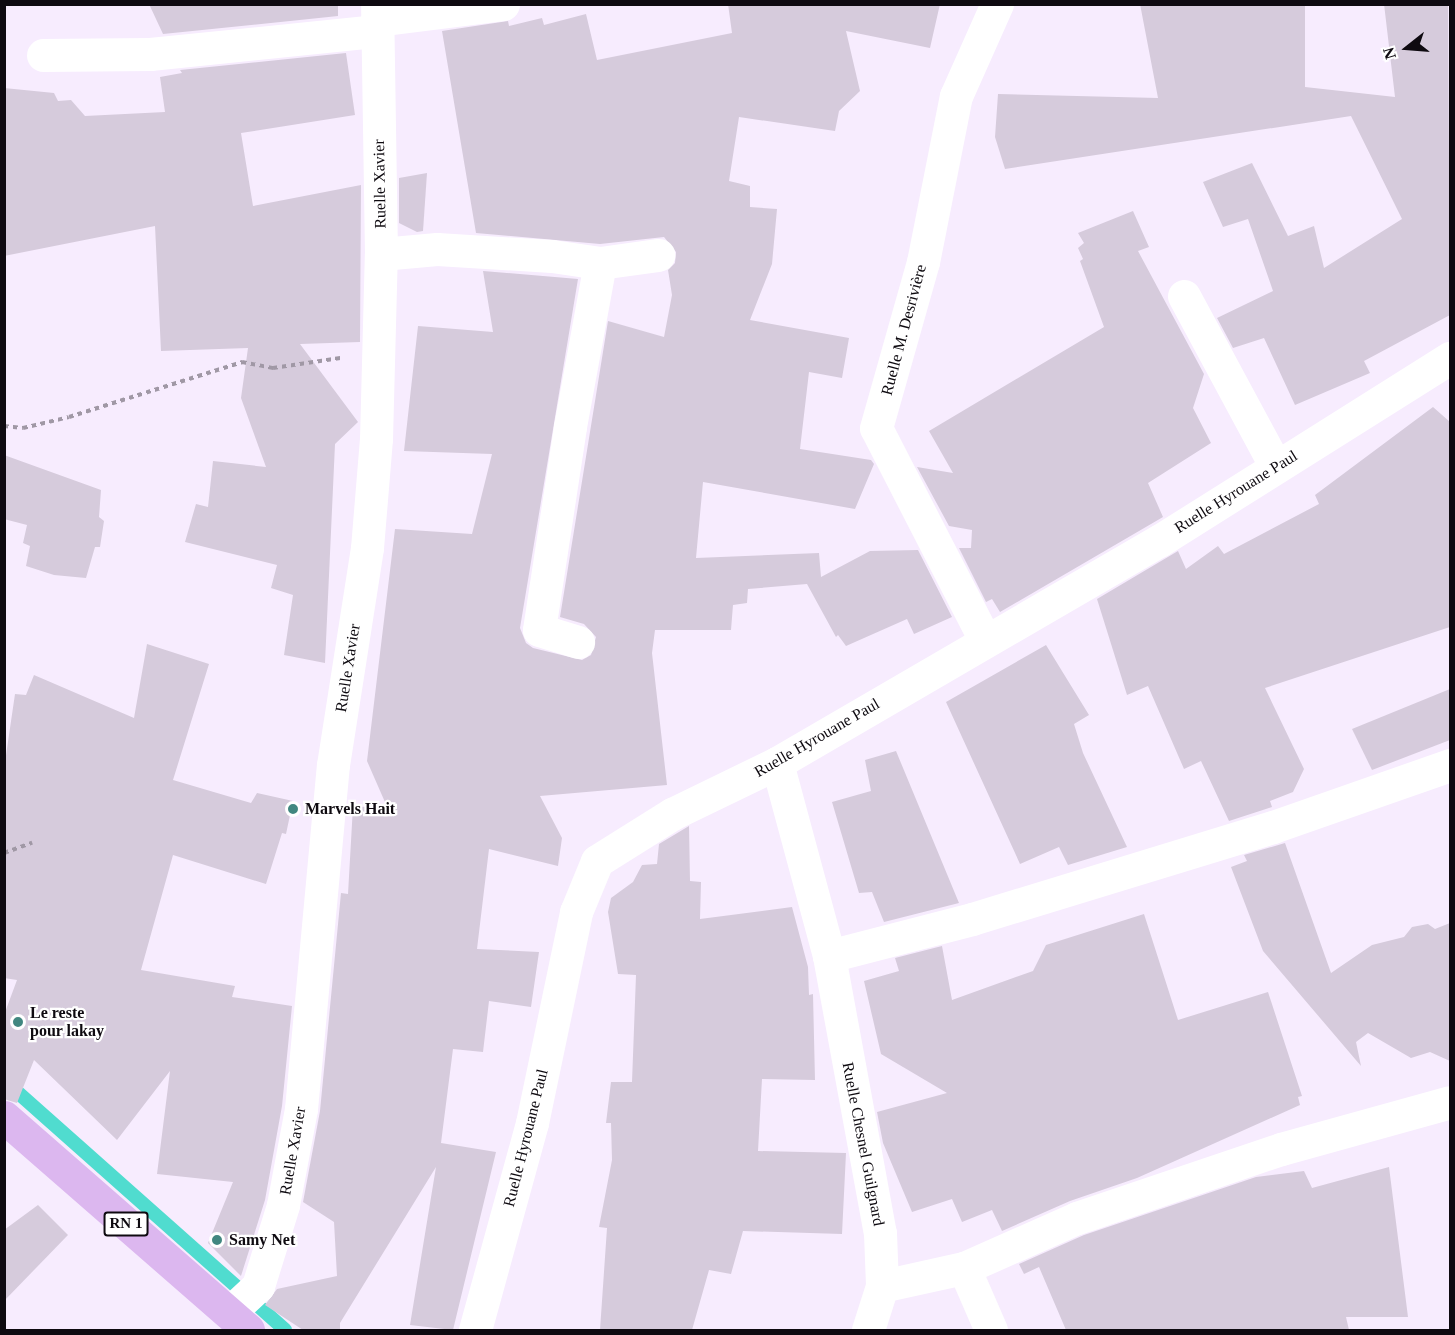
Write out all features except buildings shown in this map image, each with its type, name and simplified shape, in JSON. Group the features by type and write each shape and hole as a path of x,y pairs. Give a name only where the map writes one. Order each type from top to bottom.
{"main road":[{"name":"RN 1","path":"4,1118 244,1308"}],"street":[{"path":"43,55 150,54 377,18 503,4"},
{"name":"Ruelle M. Desrivière","path":"986,640 876,428 923,262 956,96 996,4"},
{"name":"Ruelle Xavier","path":"244,1308 283,1205 301,1109 333,765 367,548 379,360 381,254 377,18"},
{"path":"381,254 437,249 552,256 600,263 658,255"},
{"path":"578,642 539,630 570,427 600,263"},
{"path":"1184,296 1276,467"},
{"name":"Ruelle Hyrouane Paul","path":"475,1330 532,1123 576,912 597,861 672,814 777,763 1159,541 1450,358"},
{"name":"Ruelle Chesnel Guilgnard","path":"777,763 829,956 880,1233 882,1286 868,1330"},
{"path":"829,956 972,919 1273,827 1450,765"},
{"path":"882,1286 964,1268 1077,1218 1179,1183 1281,1149 1450,1102"},
{"path":"964,1268 991,1330"}],"path":[{"path":"4,426 23,428 69,417 242,362 273,368 353,355 379,360"},
{"path":"4,853 32,843"}],"waterway":[{"path":"6,1082 285,1330"}],"place":[{"name":"Marvels Hait","path":"293,809"},
{"name":"Le reste pour lakay","path":"18,1022"},
{"name":"Samy Net","path":"217,1240"}]}
